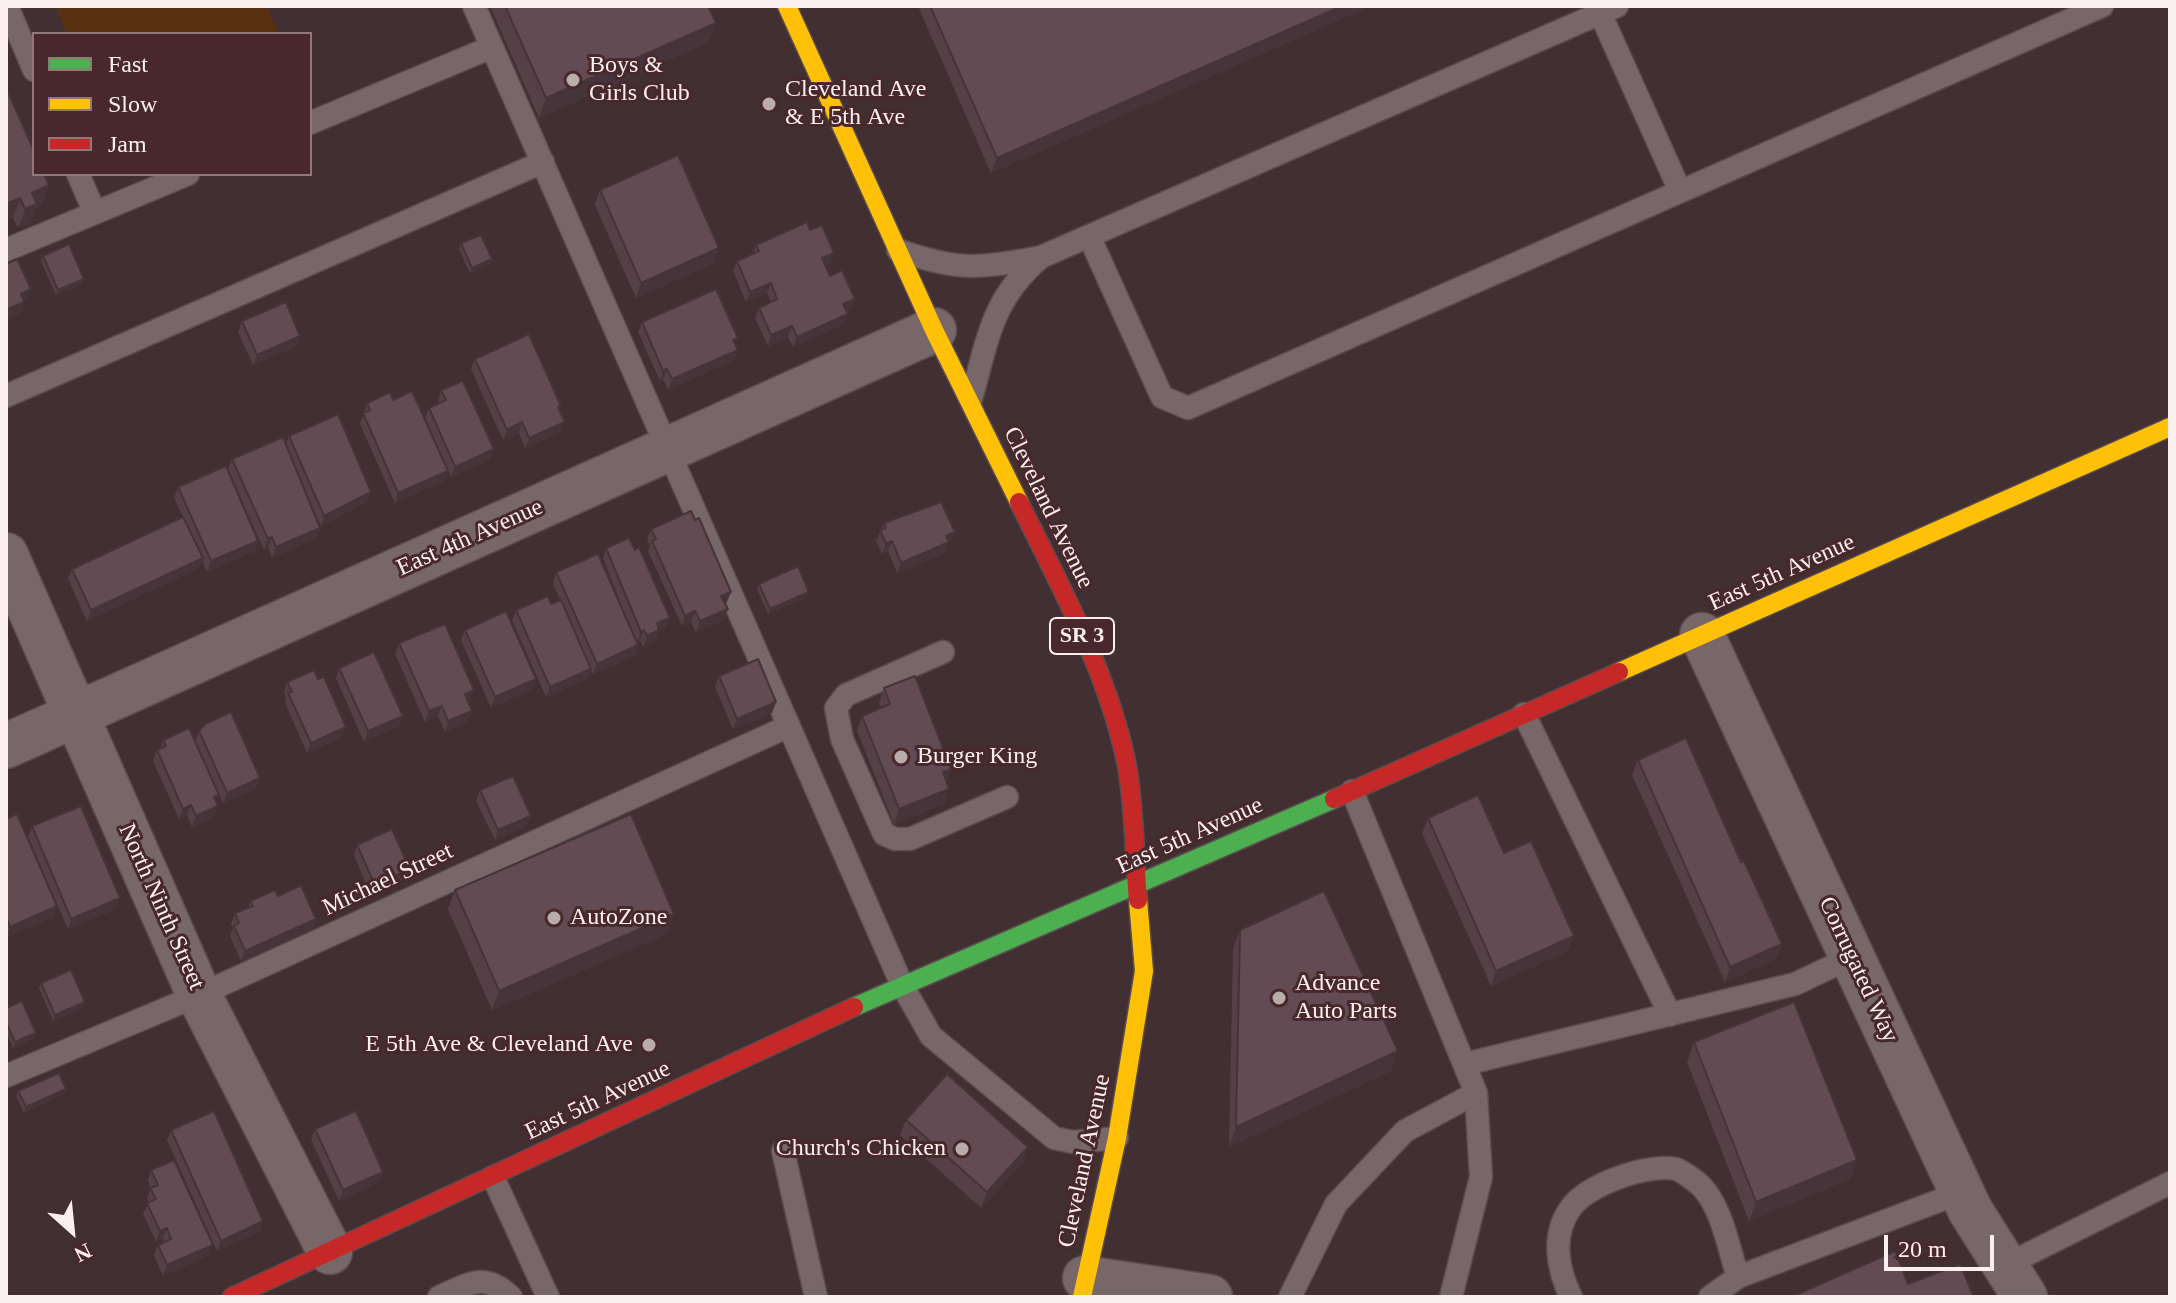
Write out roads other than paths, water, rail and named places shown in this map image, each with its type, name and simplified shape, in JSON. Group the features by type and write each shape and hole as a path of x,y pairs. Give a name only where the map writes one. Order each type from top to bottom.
{"main road":[{"name":"Cleveland Avenue","path":"787,6 934,330 1071,608 1111,709 1127,767 1140,885 1144,971 1117,1138 1084,1287"},
{"name":"East 5th Avenue","path":"232,1297 257,1292 330,1252 902,985 1140,885 2170,427"}],"street":[{"name":"East 4th Avenue","path":"6,746 934,330"},
{"name":"North Ninth Street","path":"6,555 199,995 330,1252"},
{"name":"Corrugated Way","path":"1702,635 1962,1192 2015,1281"},
{"path":"1084,1287 1210,1297"}],"lane":[{"path":"7,6 32,65"},
{"path":"474,6 902,985 931,1036 1054,1138 1073,1142 1117,1138"},
{"path":"1089,236 1162,397 1188,408 2102,6"},
{"path":"897,249 940,264 962,267 992,267 1041,257 1605,8 1680,191"},
{"path":"312,122 492,47"},
{"path":"6,396 543,162"},
{"path":"79,176 95,213"},
{"path":"6,250 183,176"},
{"path":"970,404 993,320 1005,293 1041,257"},
{"path":"943,652 846,695 836,708 842,739 884,834 895,839 910,839 1007,797"},
{"path":"1524,714 1670,1015"},
{"name":"Michael Street","path":"6,1076 199,995 789,726"},
{"path":"1352,791 1476,1093 1481,1177 1451,1297"},
{"path":"1465,1064 1795,984 1852,957"},
{"path":"1290,1297 1336,1204 1405,1131 1476,1093"},
{"path":"783,1151 816,1297"},
{"path":"1571,1297 1556,1252 1569,1210 1598,1184 1640,1172 1676,1169 1702,1187 1719,1219 1738,1277"},
{"path":"493,1177 548,1297"},
{"path":"2015,1281 2170,1183"},
{"path":"1710,1297 1738,1277 1962,1192"},
{"path":"439,1297 475,1281 497,1283 511,1297"}],"place":[{"name":"Boys & Girls Club","path":"573,80"},
{"name":"Cleveland Ave & E 5th Ave","path":"769,104"},
{"name":"Burger King","path":"901,757"},
{"name":"AutoZone","path":"554,918"},
{"name":"Advance Auto Parts","path":"1279,998"},
{"name":"E 5th Ave & Cleveland Ave","path":"649,1045"},
{"name":"Church's Chicken","path":"962,1149"}]}
